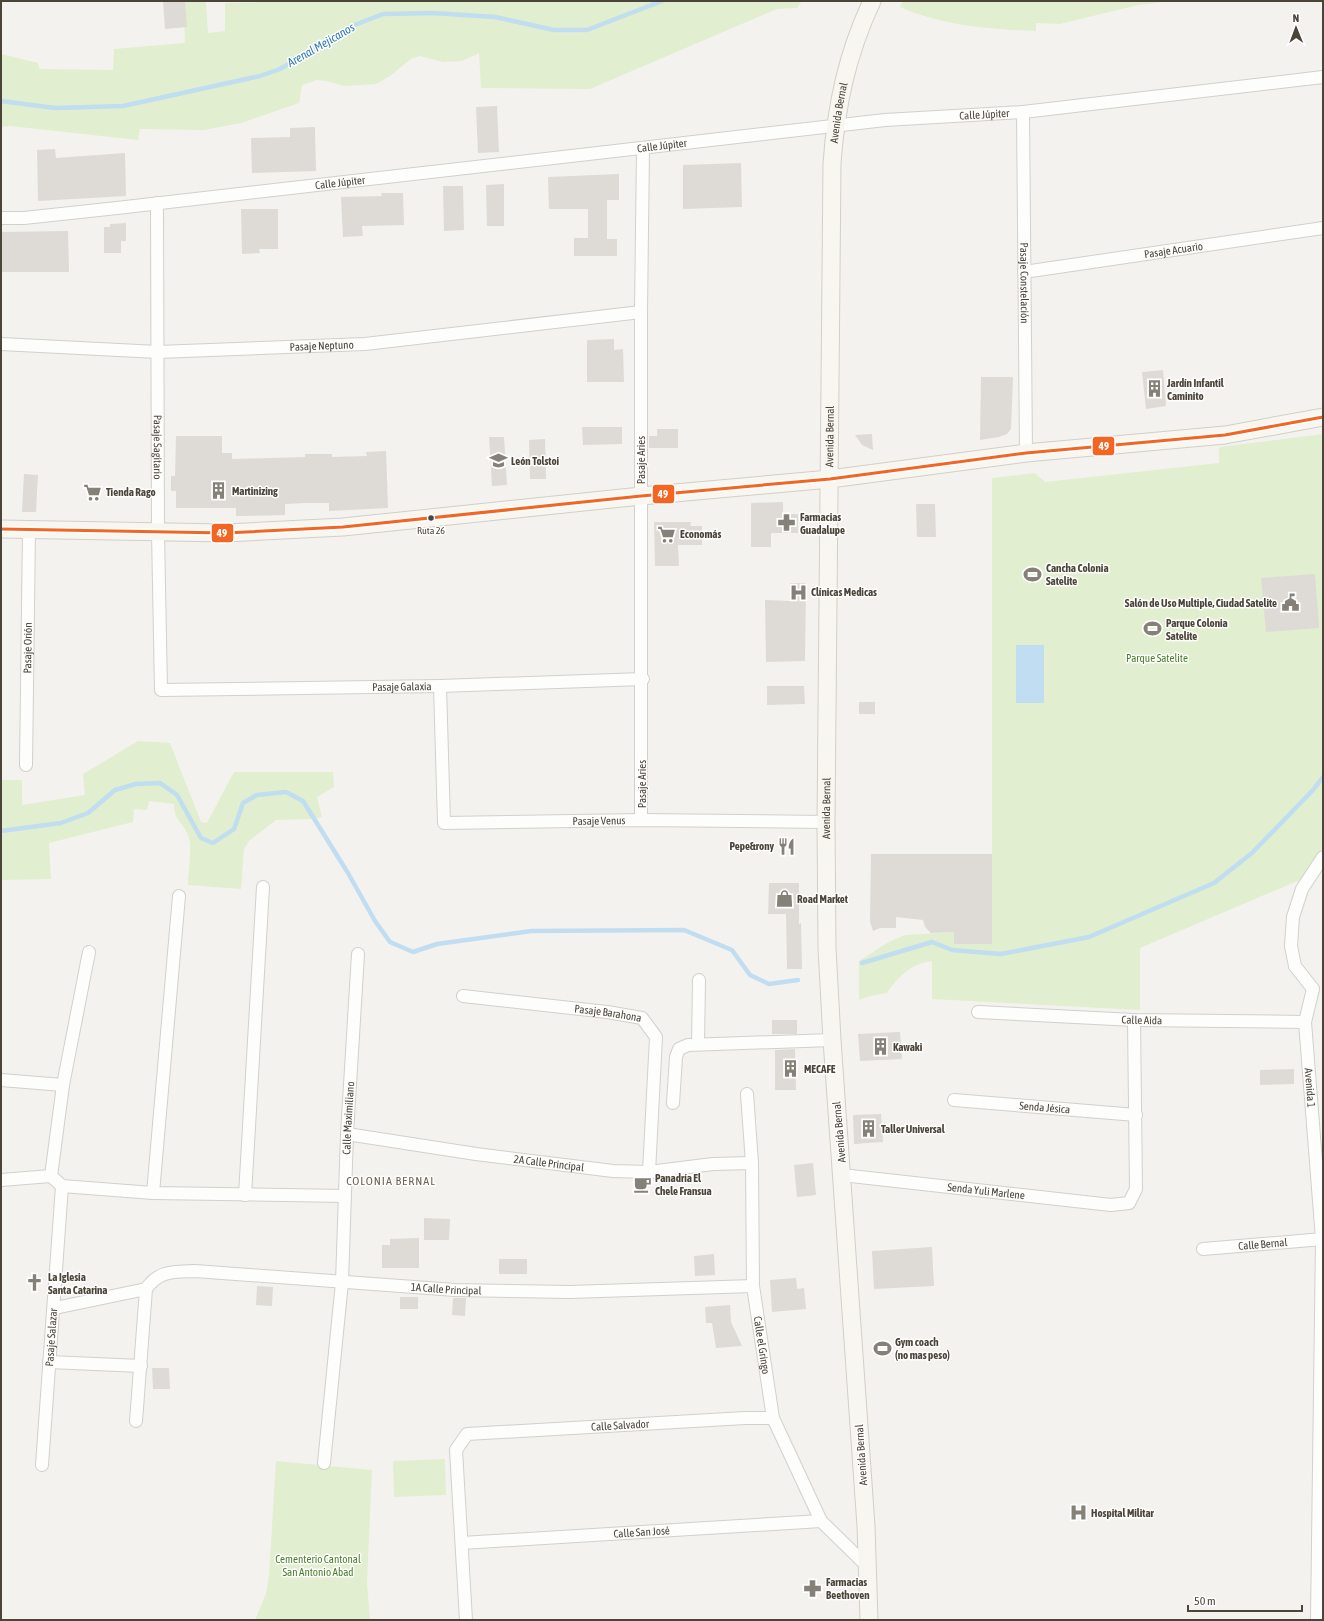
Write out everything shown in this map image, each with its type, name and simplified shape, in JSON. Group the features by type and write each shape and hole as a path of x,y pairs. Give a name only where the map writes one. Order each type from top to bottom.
{"main road":[{"name":"Avenida Bernal","path":"869,1620 867,1566 827,948 826,822 832,171 835,126 844,76 863,21 872,1"},
{"path":"1,529 158,533 226,533 342,527 641,496 830,479 1026,453 1225,435 1323,417"}],"street":[{"name":"Calle Júpiter","path":"1,218 51,216 885,120 1023,112 1323,77"},
{"name":"Pasaje Constelación","path":"1023,112 1026,453"},
{"name":"Pasaje Aries","path":"641,820 643,679 641,312 644,148"},
{"name":"Pasaje Sagitario","path":"157,203 158,533 161,690"},
{"name":"Pasaje Acuario","path":"1024,272 1323,228"},
{"name":"Pasaje Neptuno","path":"1,344 158,352 365,344 641,312"},
{"name":"Pasaje Orión","path":"26,765 29,530"},
{"name":"Pasaje Galaxia","path":"161,690 440,686 643,679"},
{"name":"Pasaje Venus","path":"440,686 444,823 641,820 826,822"},
{"path":"1318,988 1295,966 1291,946 1293,917 1302,889 1323,857"},
{"path":"245,1195 263,886"},
{"path":"153,1193 179,896"},
{"path":"51,1176 63,1085 89,952"},
{"name":"Calle Maximiliano","path":"324,1463 342,1282 347,1134 358,954"},
{"path":"698,1044 699,980"},
{"name":"Avenida 1","path":"1318,988 1305,1022 1323,1239 1318,1620"},
{"name":"Pasaje Barahona","path":"463,996 607,1012 642,1018 656,1037 649,1172"},
{"name":"Calle Aida","path":"978,1012 1134,1020 1305,1022"},
{"path":"1134,1020 1136,1115"},
{"path":"673,1103 679,1049 698,1044 832,1040"},
{"path":"1,1080 63,1085"},
{"name":"Calle el Gringo","path":"747,1094 752,1163 753,1286 773,1418 822,1521 867,1566"},
{"name":"Senda Jésica","path":"954,1100 1136,1115"},
{"name":"Senda Yuli Marlene","path":"842,1175 1111,1205 1129,1203 1136,1189 1136,1115"},
{"name":"2A Calle Principal","path":"347,1134 483,1155 613,1171 649,1172 713,1164 752,1163"},
{"path":"1,1180 51,1176 62,1186 153,1193 345,1196"},
{"name":"Pasaje Salazar","path":"42,1466 49,1362 55,1308 62,1186"},
{"name":"Calle Bernal","path":"1202,1249 1323,1239"},
{"name":"1A Calle Principal","path":"146,1289 152,1280 159,1275 195,1271 456,1290 570,1292 753,1286"},
{"path":"55,1308 146,1289 136,1421"},
{"path":"49,1362 141,1366"},
{"name":"Calle Salvador","path":"462,1543 456,1450 467,1434 745,1418 773,1418"},
{"name":"Calle San José","path":"462,1543 822,1521"},
{"path":"462,1543 466,1620"}],"green space":[{"path":"183,1 206,1 208,33 225,31 225,3 312,1 802,1 797,8 777,9 590,89 481,88 479,53 462,61 443,62 419,56 411,59 390,76 376,84 345,86 317,80 302,85 299,103 241,123 204,130 140,129 138,140 10,126 1,127 1,54 38,63 39,69 113,70 114,49 185,43"},
{"path":"903,1 1172,1 1138,5 1060,24 1036,23 1036,31 984,28 950,22 900,7"},
{"name":"Parque Satelite","path":"1323,434 1323,847 1302,879 1140,948 1140,1010 932,999 932,961 911,968 896,981 887,993 870,996 859,1000 859,961 887,943 905,935 954,932 955,944 992,944 992,478 1035,473 1045,482 1219,463 1219,447"},
{"path":"138,741 170,743 201,822 207,823 234,772 333,772 334,787 317,797 322,817 313,819 276,820 249,841 244,849 241,889 188,885 190,852 189,840 186,830 175,814 174,804 149,801 147,810 134,809 133,822 49,843 51,879 1,880 1,780 22,780 22,805 85,795 83,774"},
{"path":"445,1459 446,1495 394,1497 393,1461"},
{"name":"Cementerio Cantonal San Antonio Abad","path":"276,1461 372,1470 367,1583 370,1620 255,1620 266,1594 269,1576"}],"water":[{"path":"1016,645 1044,645 1044,703 1016,703"}],"building":[{"path":"163,1 185,1 187,27 165,29"},
{"path":"497,106 499,152 478,153 476,107"},
{"path":"315,127 316,171 252,173 251,138 290,137 290,128"},
{"path":"55,149 56,158 125,153 126,196 38,201 37,150"},
{"path":"741,163 742,207 683,209 683,165"},
{"path":"619,174 619,200 607,200 607,239 617,239 617,256 574,256 574,238 588,238 588,209 549,209 548,177"},
{"path":"504,184 504,226 487,226 486,185"},
{"path":"443,186 463,186 464,230 444,231"},
{"path":"381,193 403,193 404,225 362,226 363,236 343,237 341,197 382,196"},
{"path":"241,209 278,209 278,249 259,249 260,253 242,254"},
{"path":"126,223 126,241 121,241 121,253 104,253 104,227 110,227 110,224"},
{"path":"68,231 69,272 1,272 1,232"},
{"path":"614,339 614,350 623,349 624,382 587,382 587,340"},
{"name":"Jardín Infantil Caminito","path":"1163,370 1166,406 1146,409 1142,372"},
{"path":"981,377 1013,377 1011,429 1007,434 999,437 980,440"},
{"path":"582,427 622,427 622,444 583,445"},
{"path":"657,429 678,429 678,448 649,448 649,436 657,436"},
{"path":"872,434 873,450 862,445 855,435"},
{"path":"176,436 222,436 222,453 232,453 232,459 305,457 305,454 332,454 332,457 367,456 366,452 386,451 388,508 329,511 329,503 285,504 285,515 236,516 236,508 176,508 176,491 171,491 171,476 175,476"},
{"name":"León Tolstoi","path":"489,437 504,437 507,485 492,486"},
{"path":"545,439 546,479 530,479 529,440"},
{"path":"24,474 38,475 36,512 22,512"},
{"path":"783,502 783,514 798,514 798,533 771,533 771,547 751,547 751,503"},
{"path":"916,504 935,504 936,537 917,537"},
{"name":"Economás","path":"654,522 691,522 690,526 702,526 702,545 678,545 679,566 655,566"},
{"name":"Salón de Uso Multiple, Ciudad Satelite","path":"1315,574 1319,628 1266,632 1261,578"},
{"path":"790,583 806,583 805,661 766,662 765,600 790,601"},
{"path":"767,686 804,686 805,704 767,705"},
{"path":"859,702 875,702 875,714 859,714"},
{"path":"871,854 992,854 992,944 954,944 954,932 931,933 925,927 923,920 896,917 896,928 880,928 873,931 870,922"},
{"path":"769,883 799,883 799,924 801,923 802,969 787,969 786,914 768,914"},
{"path":"772,1020 797,1020 797,1034 772,1034"},
{"name":"Kawaki","path":"900,1032 902,1059 860,1061 858,1034"},
{"name":"MECAFE","path":"795,1049 796,1090 775,1090 775,1050"},
{"path":"1294,1069 1294,1084 1260,1085 1260,1070"},
{"name":"Taller Universal","path":"881,1114 883,1142 854,1144 853,1115"},
{"path":"813,1163 816,1195 797,1197 794,1165"},
{"path":"424,1218 450,1219 449,1240 424,1240"},
{"path":"419,1238 419,1268 382,1268 382,1245 390,1245 390,1239"},
{"path":"932,1247 934,1286 874,1289 872,1251"},
{"path":"714,1254 715,1275 695,1276 694,1256"},
{"path":"499,1259 527,1259 527,1274 499,1274"},
{"path":"796,1278 797,1289 804,1288 806,1309 772,1312 770,1280"},
{"path":"257,1286 273,1287 272,1306 256,1305"},
{"path":"400,1297 418,1297 418,1309 400,1309"},
{"path":"453,1298 466,1298 465,1316 452,1315"},
{"path":"730,1305 731,1322 742,1346 716,1348 712,1323 706,1323 705,1307"},
{"path":"152,1368 169,1368 170,1389 153,1389"}],"waterway":[{"name":"Arenal Mejicanos","path":"1,101 55,108 123,106 260,76 280,69 352,26 383,14 433,13 495,17 554,30 587,30 662,1"},
{"path":"862,963 932,942 952,950 1001,954 1089,937 1214,883 1252,853 1313,790 1323,777"},
{"path":"1,831 61,823 88,813 115,790 136,784 160,783 177,795 201,838 213,843 234,829 243,803 257,795 286,792 303,801 348,873 375,921 390,942 413,952 437,944 531,931 684,930 732,950 750,975 769,984 798,980"}],"transit line":[{"name":"49","path":"1,529 226,533 343,527 641,496 830,479 1026,453 1225,435 1323,417"}],"place":[{"name":"Jardín Infantil Caminito","path":"1154,389"},
{"name":"León Tolstoi","path":"498,461"},
{"name":"Martinizing","path":"219,491"},
{"name":"Tienda Rago","path":"93,492"},
{"name":"Ruta 26","path":"431,518"},
{"name":"Farmacias Guadalupe","path":"787,523"},
{"name":"Economás","path":"667,534"},
{"name":"Cancha Colonia Satelite","path":"1033,574"},
{"name":"Clínicas Medicas","path":"798,592"},
{"name":"Salón de Uso Multiple, Ciudad Satelite","path":"1290,603"},
{"name":"Parque Colonia Satelite","path":"1153,629"},
{"name":"Pepe&rony","path":"787,846"},
{"name":"Road Market","path":"784,899"},
{"name":"Kawaki","path":"880,1047"},
{"name":"MECAFE","path":"791,1069"},
{"name":"Taller Universal","path":"868,1129"},
{"name":"Panadría El Chele Fransua","path":"642,1184"},
{"name":"La Iglesia Santa Catarina","path":"35,1283"},
{"name":"Gym coach (no mas peso)","path":"882,1348"},
{"name":"Hospital Militar","path":"1078,1513"},
{"name":"Farmacias Beethoven","path":"813,1588"}],"district":[{"name":"COLONIA BERNAL","path":"391,1181"}]}
